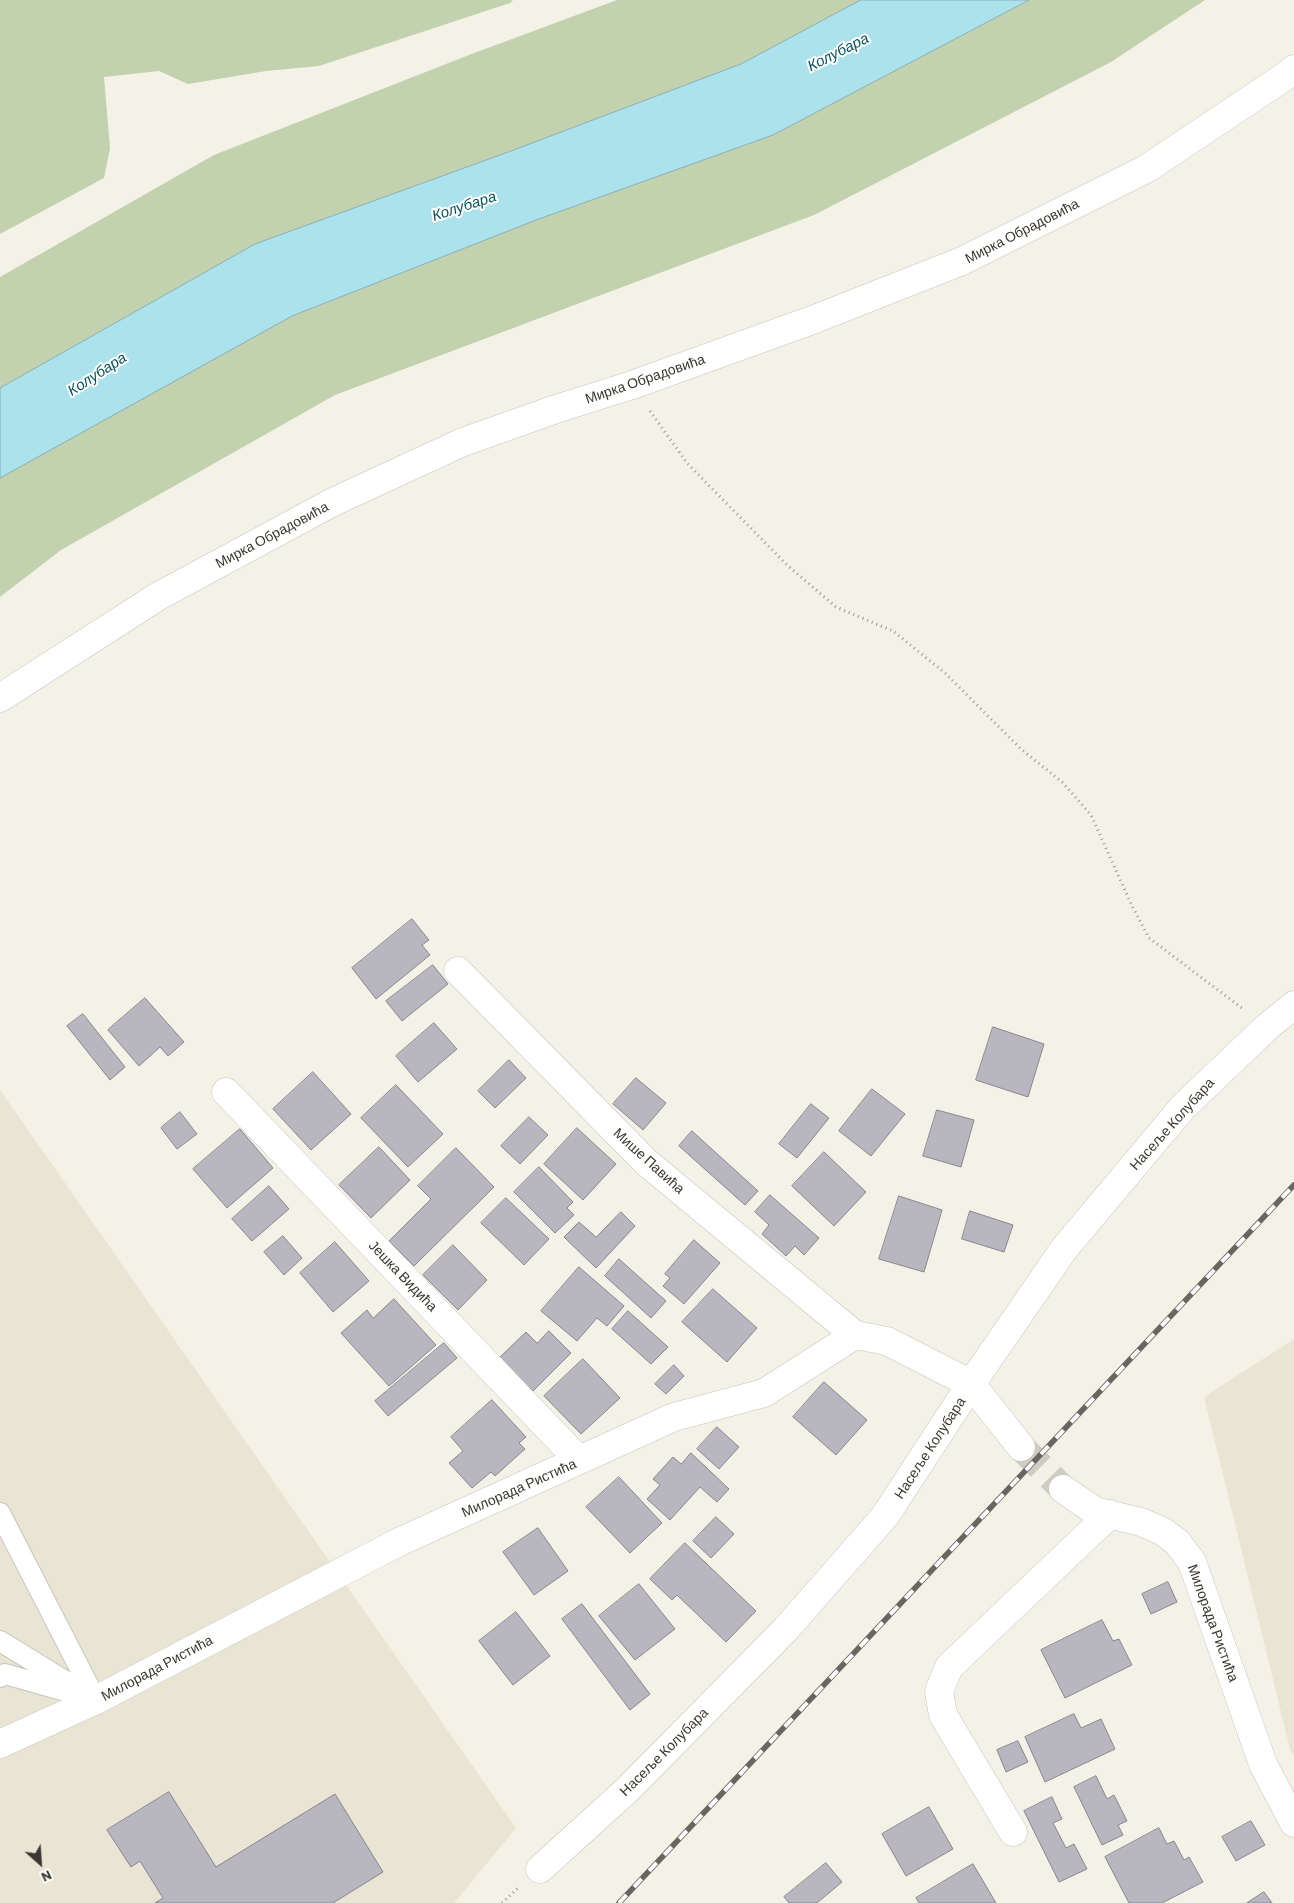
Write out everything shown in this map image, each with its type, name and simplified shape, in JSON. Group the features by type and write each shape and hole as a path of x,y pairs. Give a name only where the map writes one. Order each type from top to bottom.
{"street":[{"name":"Мирка Обрадовића","path":"0,698 158,597 333,502 463,442 815,320 962,261 1146,169 1294,69"},
{"name":"Мише Павића","path":"458,971 646,1162 855,1335"},
{"name":"Насеље Колубара","path":"540,1869 627,1790 792,1622 885,1516 971,1384 1064,1249 1183,1107 1266,1027 1294,1005"},
{"name":"Јешка Видића","path":"226,1092 579,1460"},
{"path":"855,1335 886,1341 971,1384 1021,1447"},
{"name":"Милорада Ристића","path":"0,1744 96,1700 400,1542 674,1417 764,1393 855,1335"},
{"name":"Милорада Ристића","path":"1063,1489 1095,1511 1141,1522 1162,1531 1177,1542 1192,1562 1263,1764 1294,1823"},
{"path":"1013,1832 943,1715 939,1691 949,1667 1110,1514"}],"lane":[{"path":"0,1513 96,1700"},
{"path":"0,1641 96,1700"},
{"path":"0,1677 5,1674 96,1700"}],"path":[{"path":"632,385 687,463 788,565 836,607 893,631 945,673 1022,750 1062,782 1092,815 1114,867 1149,938 1266,1027"}],"shaded area":[{"path":"0,1090 516,1828 454,1903 0,1903"},
{"path":"1294,1339 1294,1756 1290,1749 1204,1397"}],"green space":[{"path":"0,0 513,0 510,3 319,66 266,71 188,84 159,71 104,77 110,148 104,178 0,234"},
{"path":"617,0 861,0 741,64 511,151 255,244 0,388 0,277 214,155 469,55"},
{"path":"1029,0 1205,0 1111,62 814,215 335,395 61,550 0,597 0,478 2,476 292,316 536,220 773,135"}],"water":[{"name":"Колубара","path":"861,0 1029,0 773,135 536,220 292,316 0,478 0,388 255,244 511,151 741,64"}],"building":[{"path":"412,919 429,940 422,945 430,955 376,999 352,968"},
{"path":"433,965 448,984 402,1021 386,1001"},
{"path":"145,998 184,1042 168,1056 160,1047 139,1066 108,1030"},
{"path":"83,1014 125,1067 110,1080 67,1026"},
{"path":"434,1023 457,1049 418,1082 396,1056"},
{"path":"993,1027 1044,1044 1028,1097 976,1080"},
{"path":"509,1060 526,1078 495,1108 478,1091"},
{"path":"313,1072 351,1114 311,1150 273,1109"},
{"path":"636,1078 666,1103 643,1130 613,1104"},
{"path":"396,1085 443,1134 408,1167 361,1118"},
{"path":"872,1089 905,1114 871,1156 839,1131"},
{"path":"811,1104 829,1118 797,1158 779,1144"},
{"path":"937,1110 974,1120 961,1167 923,1156"},
{"path":"180,1112 197,1134 177,1149 161,1128"},
{"path":"529,1117 548,1135 520,1164 501,1146"},
{"path":"577,1128 616,1164 583,1200 544,1164"},
{"path":"240,1129 273,1168 227,1208 193,1169"},
{"path":"692,1131 758,1191 745,1205 679,1146"},
{"path":"379,1147 410,1180 371,1218 339,1185"},
{"path":"456,1148 494,1187 414,1266 389,1241 431,1199 418,1186"},
{"path":"824,1152 866,1192 834,1226 792,1186"},
{"path":"539,1167 573,1202 567,1208 574,1215 555,1233 514,1192"},
{"path":"269,1186 289,1209 252,1241 232,1219"},
{"path":"770,1195 819,1238 804,1255 795,1246 786,1256 762,1234 769,1225 755,1212"},
{"path":"899,1196 942,1210 924,1272 879,1259"},
{"path":"506,1198 549,1239 524,1265 481,1223"},
{"path":"970,1211 1013,1225 1004,1252 962,1239"},
{"path":"621,1212 635,1226 596,1268 564,1237 579,1222 596,1237"},
{"path":"283,1236 302,1258 284,1275 264,1252"},
{"path":"694,1240 720,1263 684,1304 663,1286 670,1278 665,1274"},
{"path":"335,1242 369,1281 333,1312 300,1273"},
{"path":"453,1245 487,1280 458,1310 423,1275"},
{"path":"619,1259 666,1301 651,1318 605,1276"},
{"path":"579,1267 624,1306 607,1326 597,1318 577,1341 541,1311"},
{"path":"713,1289 757,1328 727,1362 682,1322"},
{"path":"394,1299 436,1345 389,1386 341,1333 367,1310 373,1318"},
{"path":"628,1311 668,1347 651,1364 612,1329"},
{"path":"549,1331 571,1353 533,1391 499,1358 526,1332 537,1343"},
{"path":"444,1343 457,1358 388,1416 375,1401"},
{"path":"583,1359 620,1398 581,1434 544,1396"},
{"path":"674,1365 684,1376 666,1394 655,1384"},
{"path":"824,1382 867,1420 836,1455 793,1417"},
{"path":"492,1400 526,1437 519,1443 525,1449 495,1476 491,1472 472,1488 449,1463 463,1451 451,1437"},
{"path":"717,1427 739,1447 719,1469 697,1449"},
{"path":"691,1453 729,1489 717,1502 700,1487 670,1520 647,1499 660,1485 653,1479 673,1457 681,1464"},
{"path":"619,1477 662,1523 630,1553 586,1507"},
{"path":"716,1517 734,1534 711,1558 693,1541"},
{"path":"538,1528 568,1571 534,1595 503,1552"},
{"path":"685,1543 756,1611 726,1642 677,1595 672,1600 650,1579"},
{"path":"1168,1582 1177,1602 1151,1614 1142,1594"},
{"path":"639,1584 675,1629 635,1660 599,1616"},
{"path":"582,1604 650,1694 630,1710 562,1619"},
{"path":"516,1612 550,1656 513,1685 479,1641"},
{"path":"1102,1620 1113,1641 1119,1639 1132,1665 1065,1698 1041,1650"},
{"path":"1074,1714 1081,1728 1101,1719 1115,1749 1045,1782 1025,1737"},
{"path":"1018,1741 1028,1762 1006,1772 997,1750"},
{"path":"1096,1776 1107,1799 1114,1795 1127,1821 1118,1825 1123,1835 1102,1845 1074,1787"},
{"path":"169,1792 216,1867 335,1794 383,1872 333,1903 155,1903 163,1898 140,1861 131,1867 107,1830"},
{"path":"1052,1797 1062,1819 1053,1823 1066,1848 1074,1844 1087,1869 1059,1882 1024,1811"},
{"path":"929,1807 953,1849 906,1876 882,1834"},
{"path":"1251,1821 1265,1845 1236,1861 1222,1837"},
{"path":"1159,1828 1167,1844 1174,1841 1184,1860 1189,1857 1203,1882 1162,1903 1129,1903 1105,1857"},
{"path":"826,1863 842,1882 817,1903 789,1903 784,1897"},
{"path":"973,1864 996,1903 919,1903 916,1898"},
{"path":"1264,1892 1272,1903 1247,1903"}],"tunnel":[{"path":"1021,1447 1063,1489"}],"railway":[{"path":"619,1903 1294,1185"}]}
